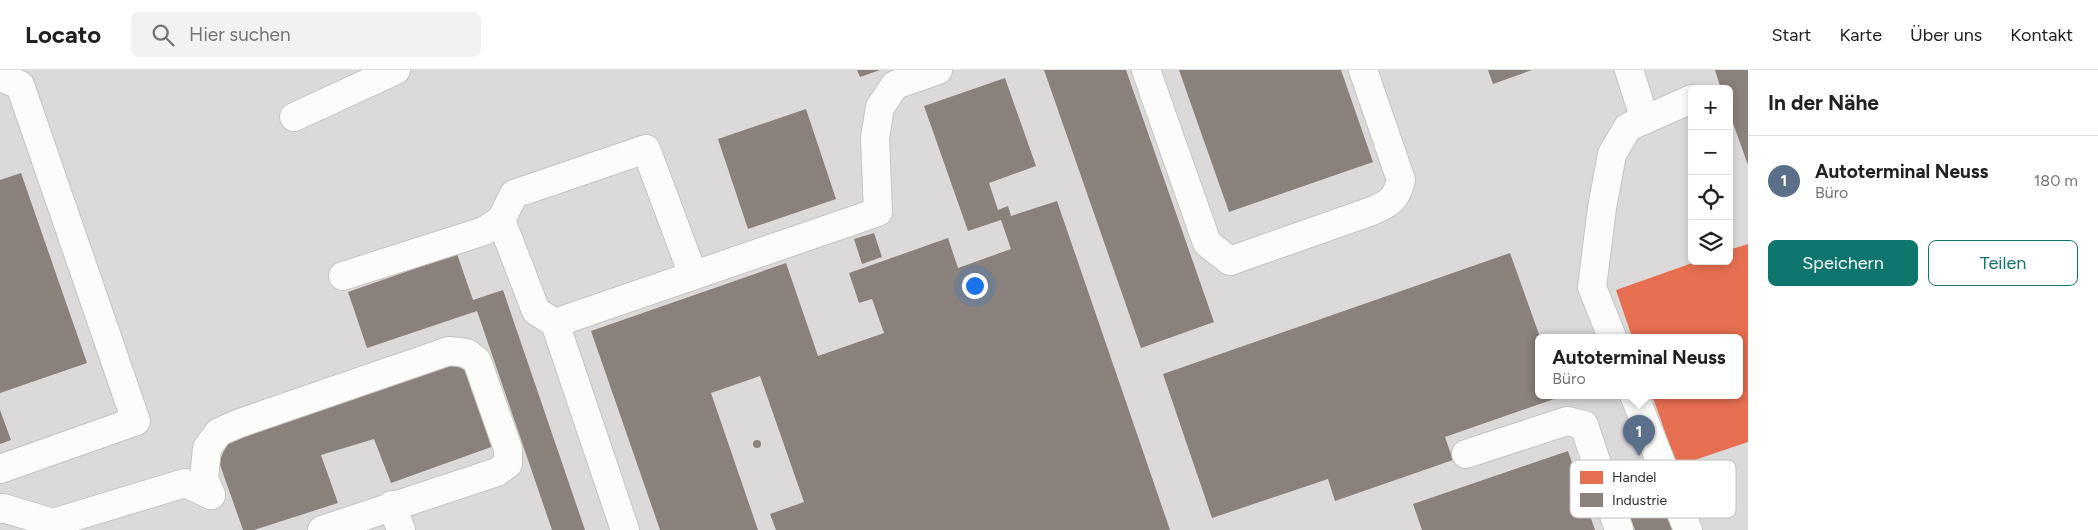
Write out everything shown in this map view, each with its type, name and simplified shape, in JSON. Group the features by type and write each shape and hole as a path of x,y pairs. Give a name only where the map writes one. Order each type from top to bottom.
{"lane":[{"path":"294,117 396,70"},
{"path":"555,323 878,212 875,138 880,107 895,85 938,70"},
{"path":"1146,70 1207,243 1230,261 1372,211 1387,204 1398,193 1401,180 1363,70"},
{"path":"1629,70 1645,120"},
{"path":"0,469 136,421 20,85 4,81"},
{"path":"1611,334 1592,287 1602,208 1612,154 1628,127 1688,101"},
{"path":"343,276 484,231 501,220 514,194 646,149 693,275"},
{"path":"501,220 536,311 555,323 626,530"},
{"path":"0,509 4,508 53,523 185,483 211,495 204,478 207,448 219,432 240,423 449,351 466,353 477,361 508,449 508,464 497,472 397,518 322,530"},
{"path":"1636,399 1660,460"},
{"path":"1466,454 1566,420 1584,425 1596,460"},
{"path":"1615,518 1619,530"},
{"path":"1683,518 1688,530"}],"shaded area":[{"path":"0,70 1748,70 1748,530 0,530"}],"building: Handel":[{"path":"1748,244 1748,442 1695,460 1675,460 1653,399 1743,399 1743,334 1631,334 1616,290 1688,265 1733,265 1733,249"}],"building: Industrie":[{"path":"857,70 880,70 860,77"},
{"path":"1044,70 1126,70 1214,322 1141,348"},
{"path":"1179,70 1341,70 1373,162 1229,212"},
{"path":"1488,70 1532,70 1493,84"},
{"path":"1715,70 1748,70 1748,165 1733,123 1733,85 1720,85"},
{"path":"1005,78 1036,166 989,183 998,210 1008,206 1011,216 1057,201 1170,530 776,530 770,514 804,502 760,376 711,393 758,530 660,530 591,331 786,263 818,356 884,333 872,299 859,303 849,273 948,238 958,268 1011,249 1001,220 968,231 924,106"},
{"path":"806,109 836,199 748,229 718,139"},
{"path":"21,173 87,363 0,393 0,180"},
{"path":"874,233 882,257 862,264 854,239"},
{"path":"1510,253 1539,334 1535,334 1535,399 1554,399 1445,437 1453,460 1335,501 1328,479 1212,518 1163,374"},
{"path":"457,254 473,300 503,290 585,530 552,530 477,311 367,348 348,292"},
{"path":"446,361 471,373 494,446 391,483 374,439 321,455 338,503 254,530 243,530 219,462 231,435"},
{"path":"0,410 11,440 0,444"},
{"path":"757,440 761,444 757,448 753,444"},
{"path":"1568,451 1571,460 1570,518 1591,518 1595,530 1422,530 1413,504"},
{"path":"1630,518 1669,518 1673,530 1635,530"}],"place":[{"name":"Autoterminal Neuss","path":"1639,456"}]}
